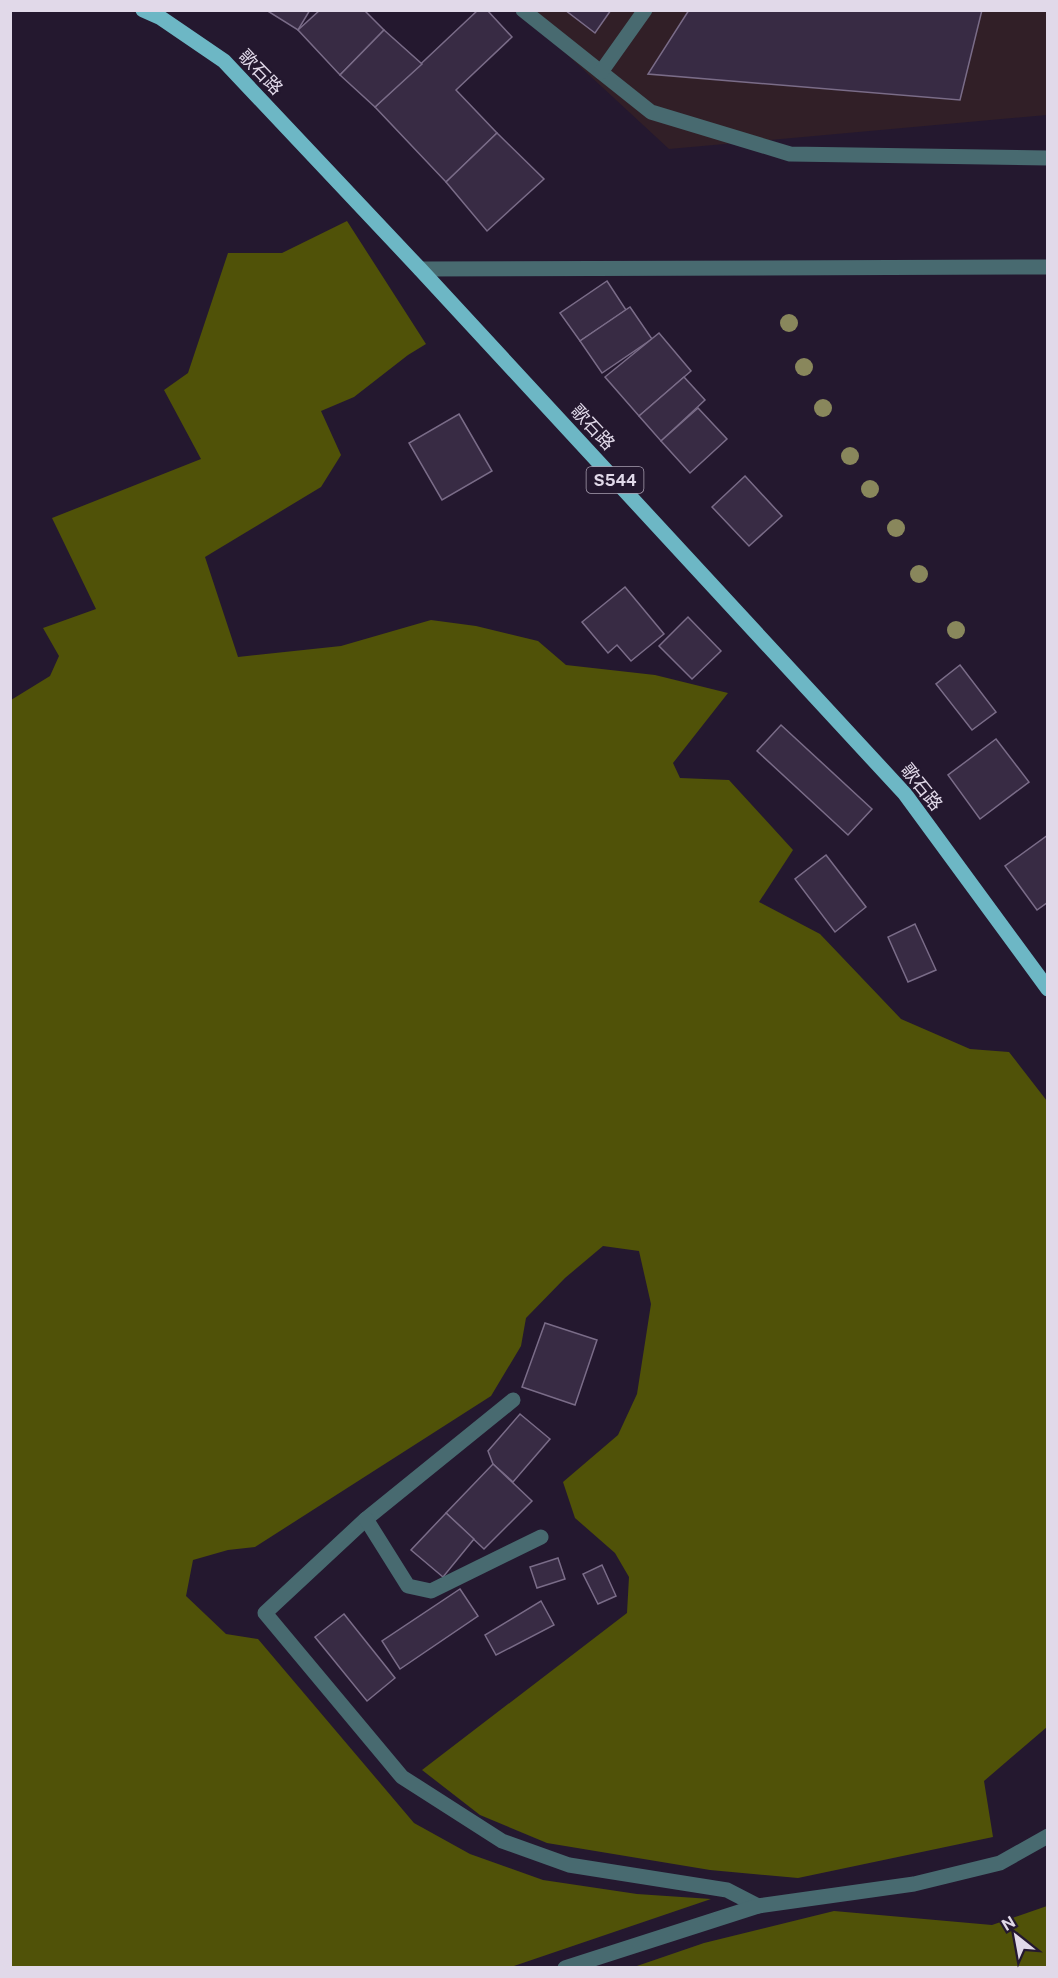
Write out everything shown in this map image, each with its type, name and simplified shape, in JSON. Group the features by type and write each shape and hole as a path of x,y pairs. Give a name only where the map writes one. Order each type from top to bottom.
{"main road":[{"name":"歌石路","path":"143,10 160,18 224,61 420,268 905,794 1047,989"}],"street":[{"path":"523,10 651,112 790,154 1047,158"},
{"path":"601,72 645,10"},
{"path":"420,268 1047,267"},
{"path":"513,1400 366,1519 265,1613 402,1777 502,1841 569,1865 727,1890 758,1906"},
{"path":"366,1519 408,1586 431,1591 541,1537"},
{"path":"565,1968 758,1906 914,1884 1000,1863 1047,1836"}],"shaded area":[{"path":"520,11 1047,11 1047,115 669,149"},
{"path":"347,221 426,344 408,355 354,397 321,411 341,455 321,487 205,557 238,657 341,646 431,620 476,626 538,641 566,665 655,675 728,693 673,763 680,778 729,780 793,850 759,902 820,934 901,1019 970,1049 1009,1052 1047,1101 1047,1727 984,1781 993,1837 798,1878 710,1870 547,1843 480,1815 422,1770 627,1613 629,1577 615,1553 575,1518 563,1482 618,1435 637,1394 651,1304 639,1251 603,1246 565,1278 526,1318 521,1346 491,1396 255,1547 228,1550 193,1560 186,1596 226,1634 258,1639 414,1823 470,1854 543,1880 637,1894 711,1899 511,1967 11,1967 11,700 50,676 59,656 43,628 96,609 52,518 201,459 164,390 188,373 228,253 282,253"},
{"path":"1047,1906 1047,1967 634,1967 704,1943 834,1911 992,1925"}],"building":[{"path":"266,10 310,10 298,30"},
{"path":"320,10 364,10 384,30 340,75 298,30"},
{"path":"478,10 487,10 512,37 456,90 497,133 446,182 375,107"},
{"path":"565,10 611,10 595,33"},
{"path":"689,10 982,10 960,100 648,74"},
{"path":"384,30 422,64 375,107 340,75"},
{"path":"497,133 544,179 487,231 446,182"},
{"path":"607,281 626,310 580,341 560,313"},
{"path":"630,307 652,339 602,373 580,341"},
{"path":"659,333 691,371 639,416 605,377"},
{"path":"684,377 705,400 661,441 639,416"},
{"path":"698,408 727,439 690,473 661,441"},
{"path":"459,414 492,471 442,500 409,443"},
{"path":"745,476 782,516 749,546 712,507"},
{"path":"625,587 664,634 631,661 617,645 608,653 582,622"},
{"path":"688,617 721,651 692,679 659,646"},
{"path":"960,665 996,712 972,730 936,684"},
{"path":"781,725 872,809 848,835 757,751"},
{"path":"996,739 1029,782 980,819 948,775"},
{"path":"1048,835 1048,902 1037,910 1005,866"},
{"path":"826,855 866,907 835,932 795,879"},
{"path":"915,924 936,970 908,982 888,937"},
{"path":"545,1323 597,1340 575,1405 522,1387"},
{"path":"520,1414 550,1439 513,1482 493,1464 488,1451"},
{"path":"493,1464 532,1501 484,1549 446,1513"},
{"path":"446,1513 474,1539 443,1577 411,1550"},
{"path":"558,1558 565,1579 537,1588 530,1567"},
{"path":"602,1565 616,1596 598,1604 583,1574"},
{"path":"460,1589 478,1616 400,1669 382,1641"},
{"path":"541,1601 554,1625 496,1655 485,1635"},
{"path":"344,1614 395,1678 367,1701 315,1637"}]}
